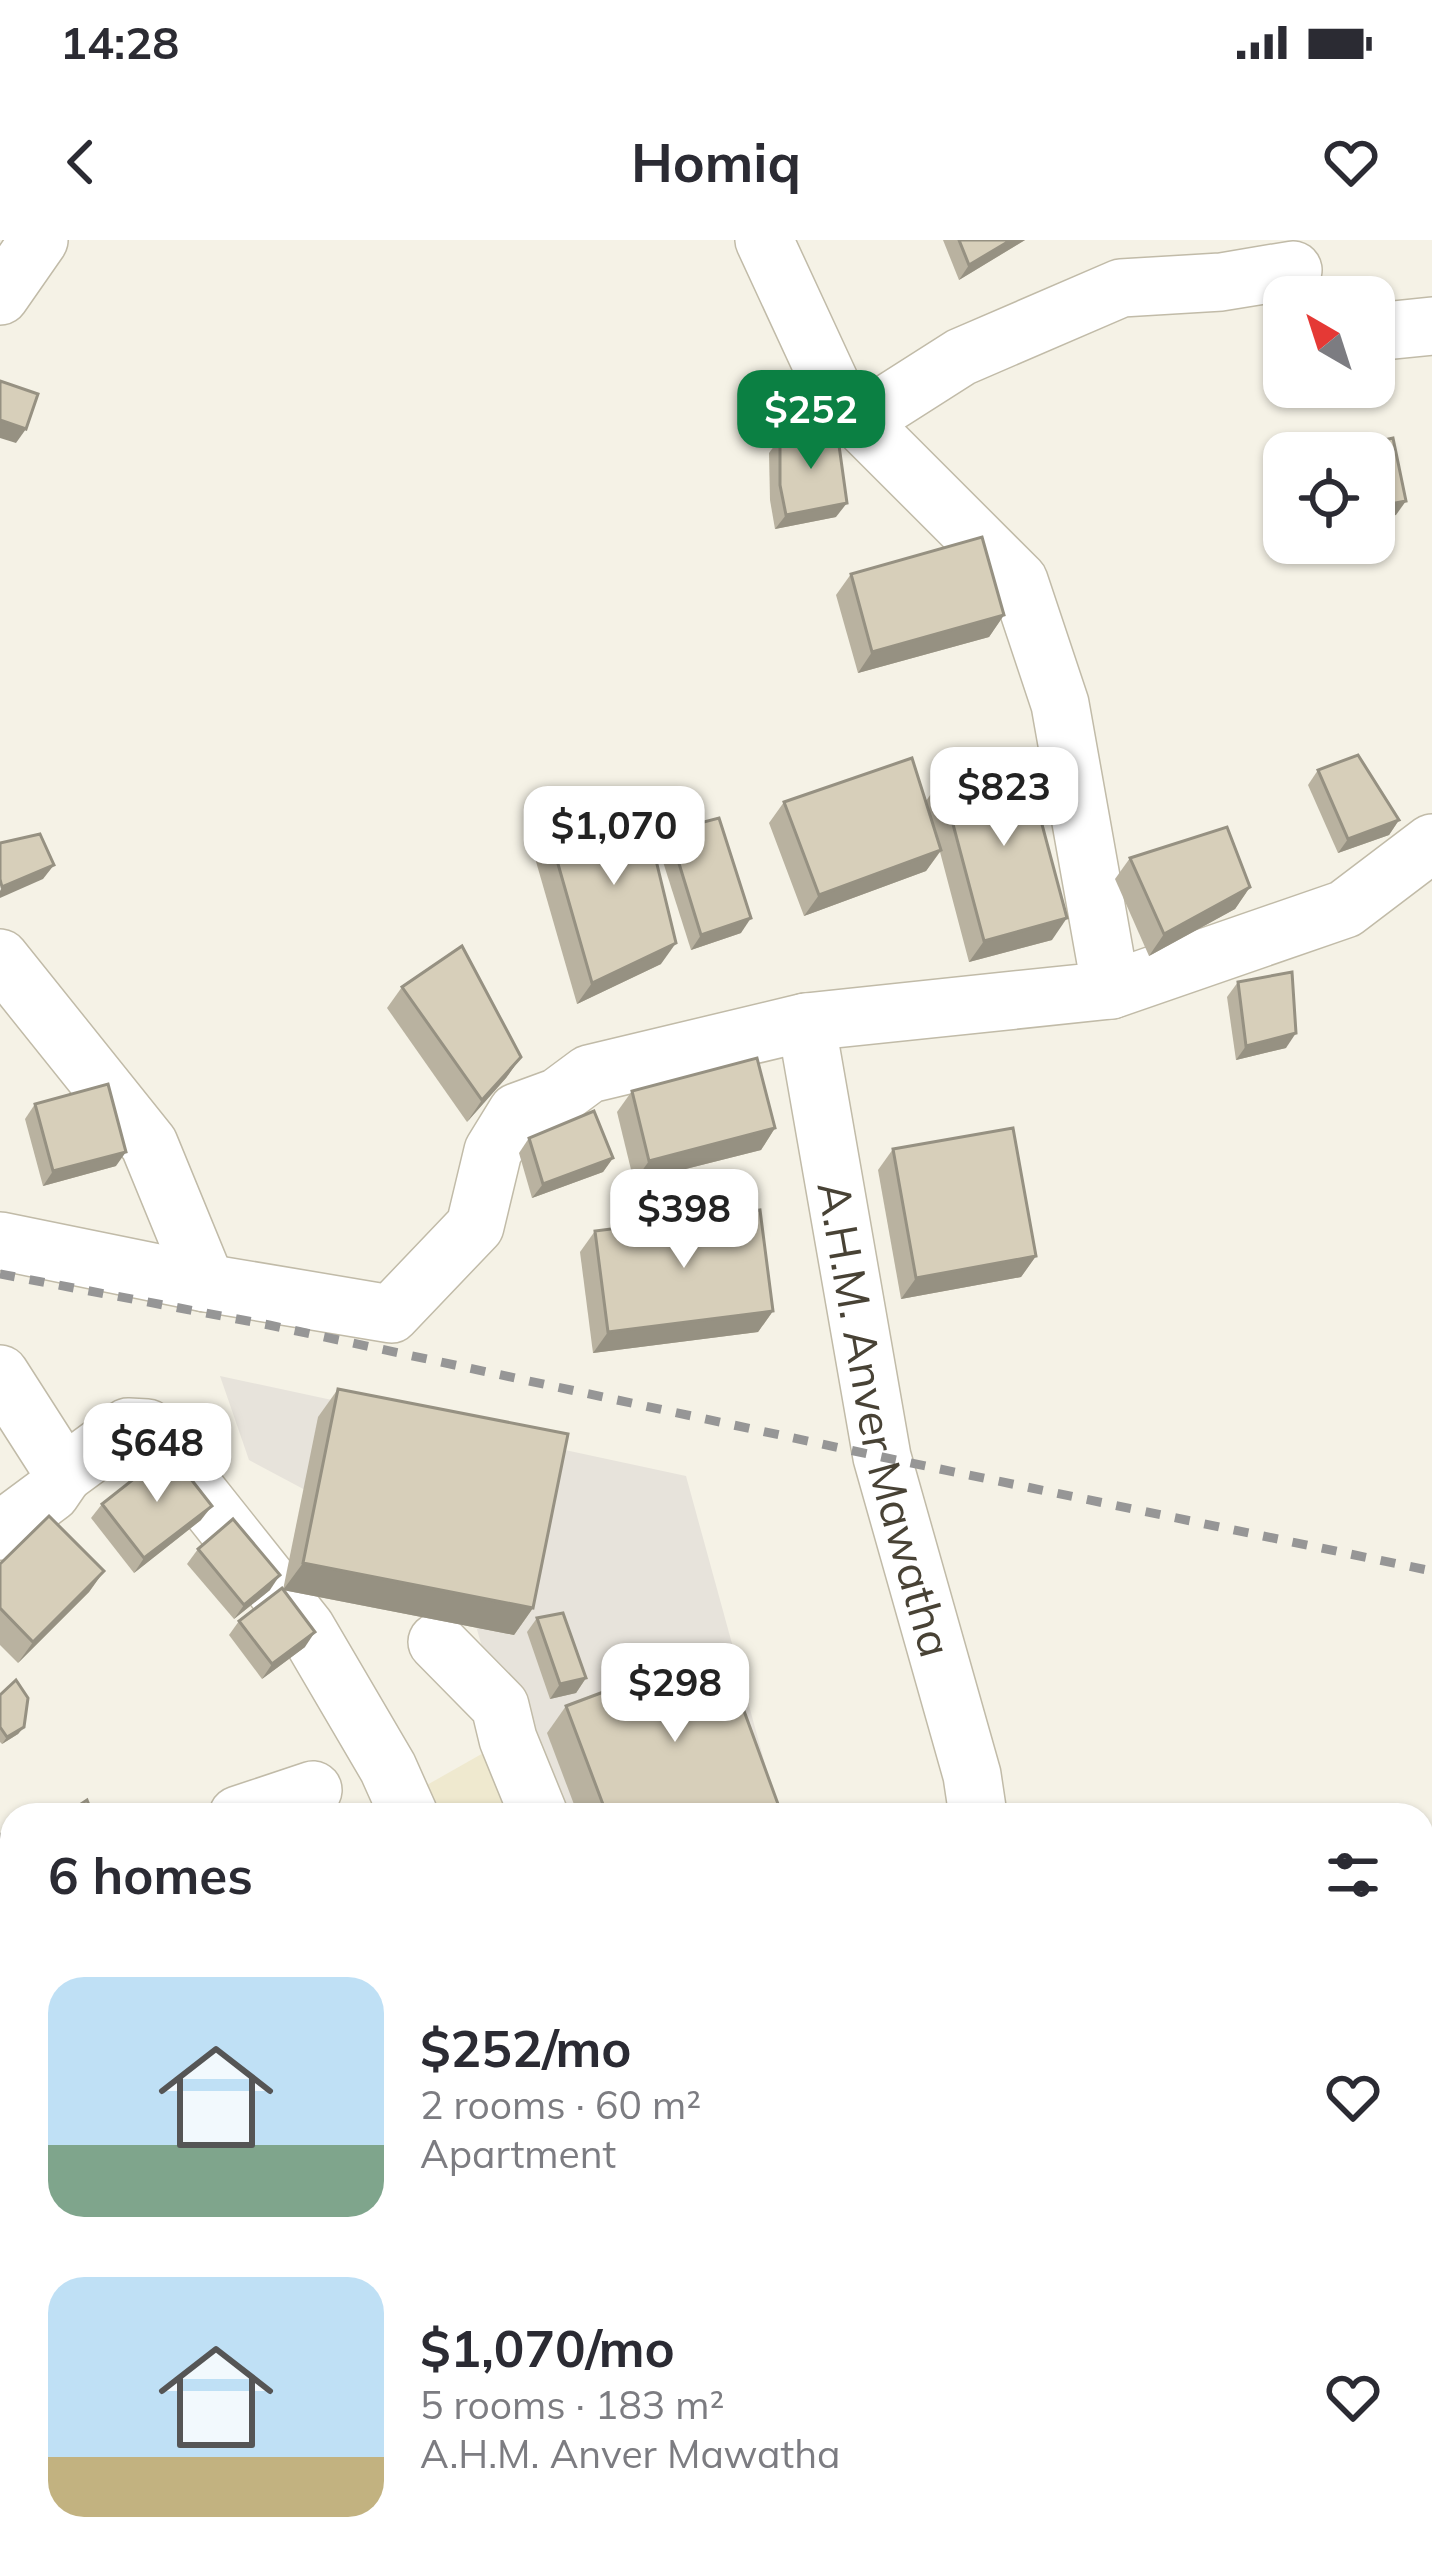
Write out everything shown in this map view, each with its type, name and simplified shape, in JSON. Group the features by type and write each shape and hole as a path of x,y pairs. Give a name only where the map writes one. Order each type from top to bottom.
{"street":[{"path":"0,296 39,240"},
{"path":"764,240 838,400 1019,581 1060,704 1111,990"},
{"path":"859,422 961,357 1121,288 1221,282 1294,269"},
{"path":"1395,330 1432,326"},
{"path":"0,1241 392,1314 475,1226 493,1150 517,1112 558,1096 589,1074 806,1022 1111,990 1346,909 1432,843"},
{"path":"0,958 149,1144 206,1283"},
{"name":"A.H.M. Anver Mawatha","path":"806,1022 882,1457 976,1803"},
{"path":"0,1374 64,1474"},
{"path":"0,1531 51,1493 64,1474 128,1427 147,1429 306,1628 404,1803"},
{"path":"437,1642 500,1706 534,1803"},
{"path":"274,1803 313,1790"}],"shaded area":[{"path":"220,1376 686,1476 776,1803 534,1803 508,1739 461,1573 249,1460"},
{"path":"508,1739 534,1803 395,1803"}],"building":[{"path":"959,240 1011,240 969,265"},
{"path":"0,381 38,394 26,429 0,420"},
{"path":"837,431 847,503 786,515 780,485 780,438"},
{"path":"1395,448 1406,501 1395,503"},
{"path":"982,537 1004,615 872,652 851,574"},
{"path":"1358,755 1399,820 1348,839 1318,770"},
{"path":"1024,757 1067,918 984,941 941,779"},
{"path":"912,758 941,850 819,895 784,802"},
{"path":"640,794 676,943 592,983 550,836"},
{"path":"719,818 751,918 701,935 669,831"},
{"path":"1227,827 1250,887 1164,934 1130,858"},
{"path":"40,834 54,865 2,887 0,843"},
{"path":"462,946 521,1057 482,1100 402,987"},
{"path":"1292,972 1296,1033 1246,1046 1238,982"},
{"path":"757,1058 775,1128 649,1161 632,1091"},
{"path":"108,1084 126,1152 53,1171 35,1104"},
{"path":"594,1111 613,1158 543,1184 529,1138"},
{"path":"1013,1128 1036,1256 916,1278 893,1149"},
{"path":"760,1210 773,1311 608,1332 595,1231"},
{"path":"338,1389 568,1434 533,1608 303,1563"},
{"path":"169,1451 212,1506 144,1558 102,1504"},
{"path":"49,1516 104,1571 33,1642 0,1608 0,1564"},
{"path":"233,1519 280,1575 244,1605 198,1549"},
{"path":"282,1588 315,1632 272,1664 239,1621"},
{"path":"563,1613 586,1678 560,1684 537,1618"},
{"path":"721,1648 778,1803 602,1803 566,1706"},
{"path":"16,1680 28,1698 24,1727 7,1737 0,1727 0,1695"}],"railway":[{"path":"0,1274 269,1325 1432,1571"}]}
